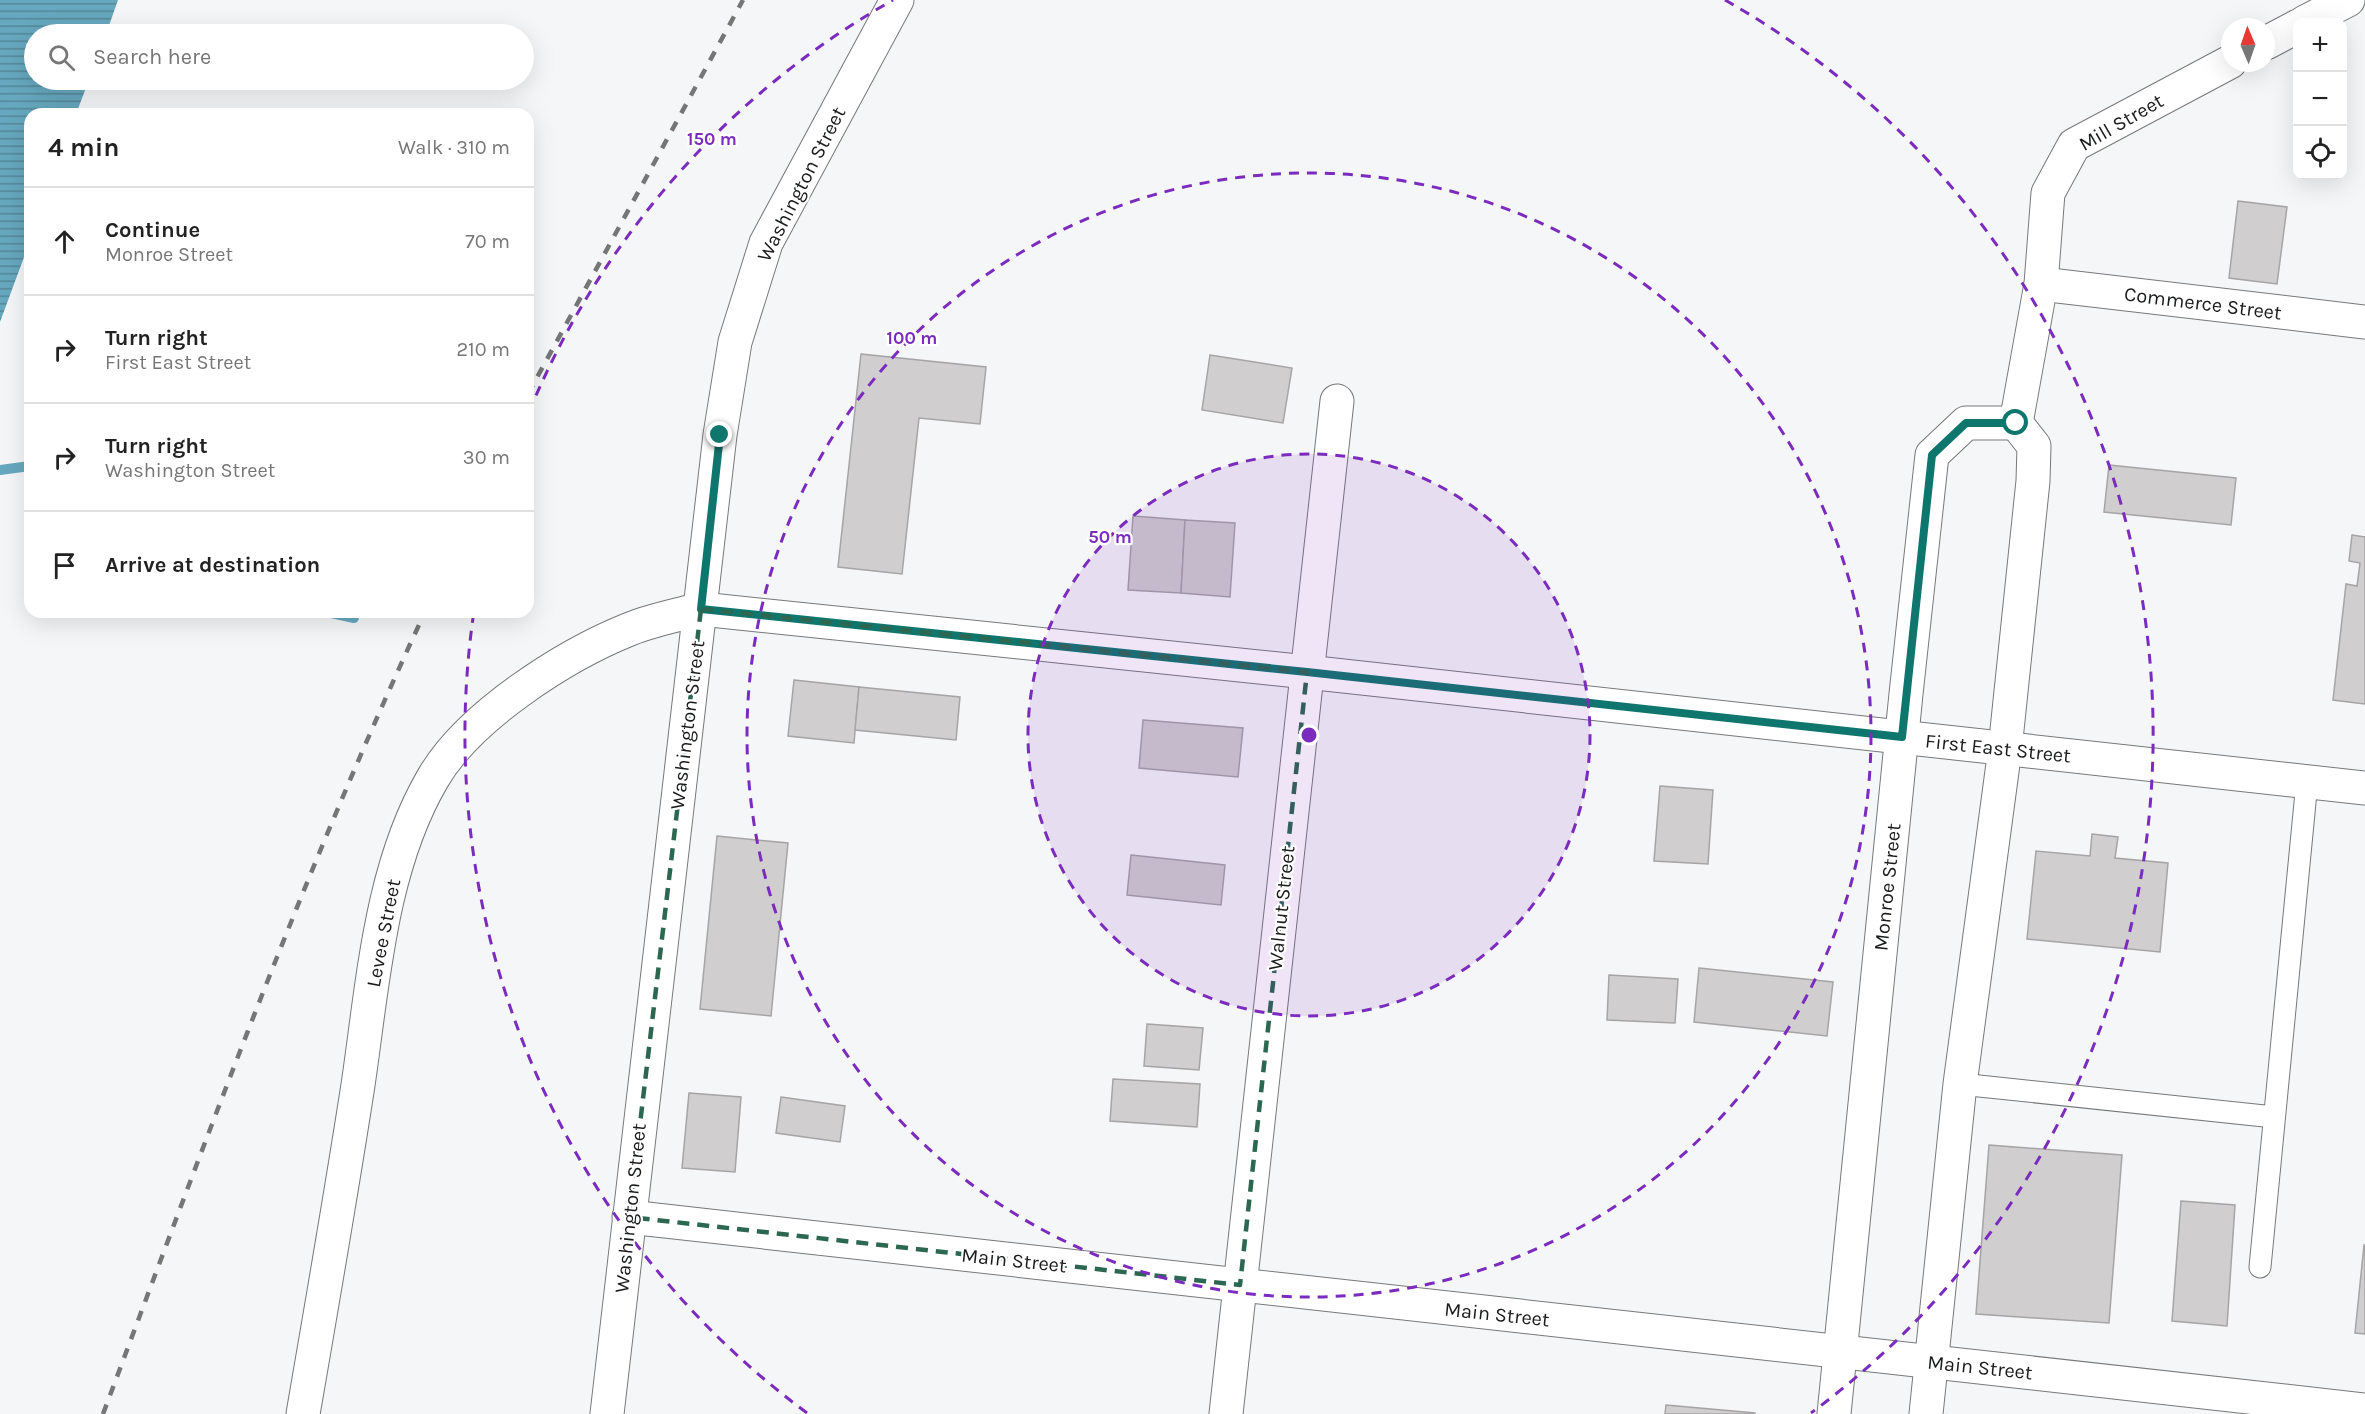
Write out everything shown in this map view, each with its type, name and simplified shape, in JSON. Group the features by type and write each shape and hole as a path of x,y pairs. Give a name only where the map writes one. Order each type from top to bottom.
{"street":[{"name":"Washington Street","path":"608,1414 720,435 735,342 766,243 897,0"},
{"path":"2313,18 2348,0"},
{"path":"2275,38 2293,29"},
{"name":"Mill Street","path":"2041,284 2049,193 2074,145 2221,67"},
{"path":"1926,1414 1960,1084 2005,749 2033,481 2034,446 2016,423 2041,284"},
{"name":"Commerce Street","path":"2041,284 2365,322"},
{"name":"Walnut Street","path":"1226,1414 1337,401"},
{"name":"Monroe Street","path":"1834,1414 1932,455 1966,423 2016,423"},
{"name":"First East Street","path":"701,609 1307,672 2365,788"},
{"name":"Levee Street","path":"303,1414 339,1208 387,897 406,835 433,777 467,734 558,665 631,628 701,609"},
{"name":"Main Street","path":"629,1217 2365,1410"}],"lane":[{"path":"2260,1267 2307,782"},
{"path":"1960,1084 2274,1117"}],"highlighted area":[{"path":"701,609 1307,672 1240,1285 629,1217"}],"water":[{"path":"0,0 118,0 110,24 24,24 24,90 85,90 78,108 24,108 24,257 0,322"}],"building":[{"path":"2238,201 2287,207 2277,284 2229,278"},
{"path":"861,354 986,367 980,424 919,418 902,574 838,567"},
{"path":"1210,355 1292,368 1283,423 1202,410"},
{"path":"2109,465 2236,478 2231,525 2104,512"},
{"path":"1133,516 1185,520 1181,593 1128,590"},
{"path":"1185,520 1235,523 1230,597 1181,593"},
{"path":"2352,535 2365,537 2365,704 2333,700 2346,584 2357,586 2360,563 2349,561"},
{"path":"794,680 859,687 854,743 788,736"},
{"path":"859,687 960,697 956,740 855,730"},
{"path":"1143,720 1243,728 1238,777 1139,768"},
{"path":"1660,786 1713,790 1708,864 1654,861"},
{"path":"2092,834 2118,837 2115,858 2168,863 2160,952 2027,939 2036,851 2090,856"},
{"path":"717,836 788,843 771,1016 700,1009"},
{"path":"1131,855 1225,865 1221,905 1127,895"},
{"path":"1699,968 1833,982 1827,1036 1694,1022"},
{"path":"1609,975 1678,979 1675,1023 1607,1020"},
{"path":"1147,1024 1203,1028 1199,1070 1144,1066"},
{"path":"1113,1079 1200,1084 1197,1127 1110,1121"},
{"path":"689,1093 741,1097 735,1172 682,1168"},
{"path":"781,1097 845,1106 840,1142 776,1133"},
{"path":"1989,1145 2122,1155 2109,1323 1976,1314"},
{"path":"2181,1201 2235,1205 2227,1326 2172,1321"},
{"path":"2365,1245 2365,1334 2355,1333"},
{"path":"1666,1405 1755,1413 1755,1414 1665,1414"}],"waterway":[{"path":"0,470 24,467"}],"railway":[{"path":"534,383 743,0"},
{"path":"103,1414 217,1111 296,910 380,710 422,618"}],"route":[{"path":"720,435 701,609 1902,737 1932,455 1966,423 2016,423"}]}
